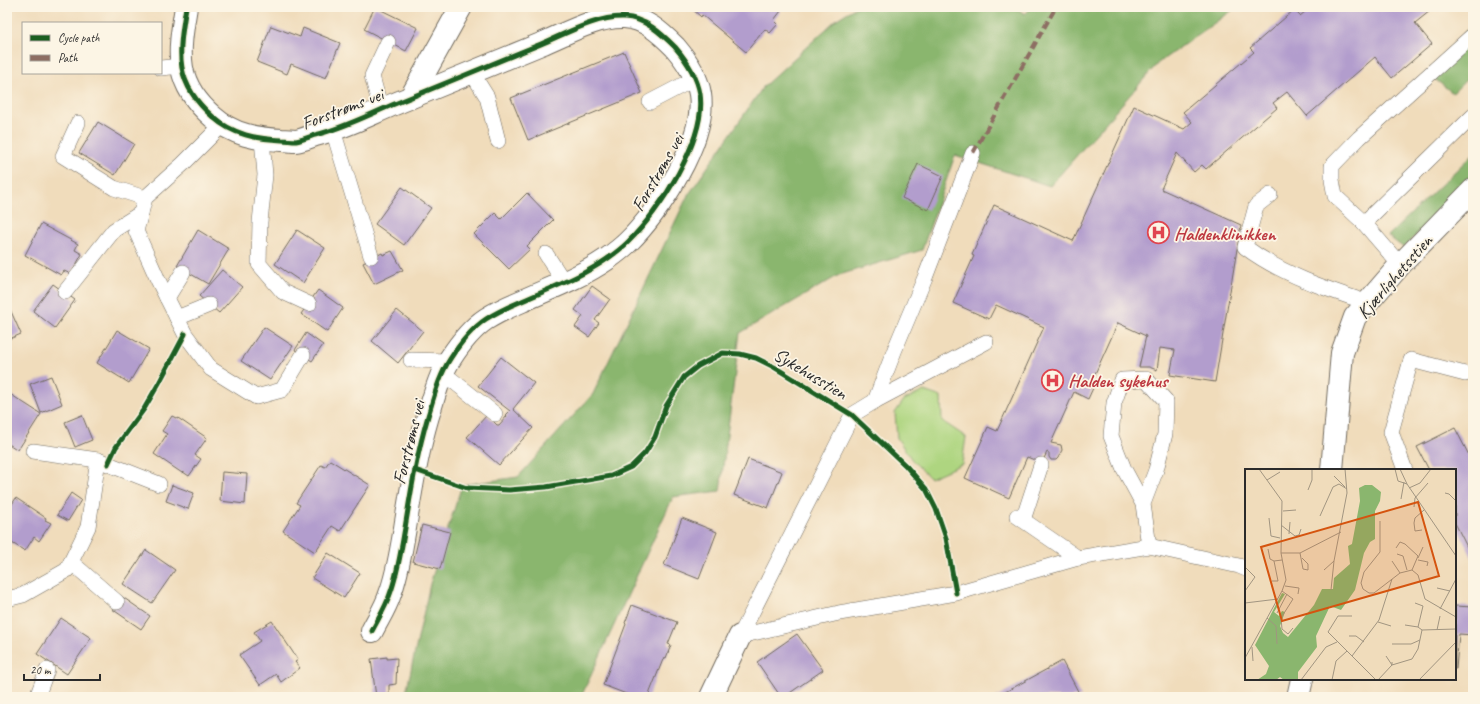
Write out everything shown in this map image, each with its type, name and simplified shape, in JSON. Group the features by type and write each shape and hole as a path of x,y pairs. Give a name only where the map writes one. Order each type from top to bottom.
{"street":[{"name":"Forstrøms vei","path":"186,7 181,40 171,67 203,109 222,125 237,133 262,139 296,141 333,130 583,26 605,19 625,17 640,20 652,27 686,60 696,78 700,95 700,117 696,134 678,173 644,225 626,244 590,270 507,308 485,320 465,338 445,367 432,400 423,434 397,572 390,595 372,631"},
{"path":"411,97 461,7"},
{"name":"Kjærlighetsstien","path":"1332,469 1342,353 1356,317 1400,265 1469,199"},
{"path":"712,697 740,636"},
{"path":"1298,697 1302,680"}],"lane":[{"path":"1400,265 1364,224 1335,196 1332,180 1332,166 1359,138 1473,35"},
{"path":"381,110 372,76 388,42"},
{"path":"472,73 488,97 498,140"},
{"path":"650,102 696,78"},
{"path":"1364,224 1473,116"},
{"path":"78,123 63,156 114,188 145,198"},
{"path":"222,125 183,164 145,198 136,231 185,334 210,368 256,397 282,390 303,355"},
{"path":"333,130 371,256"},
{"path":"262,139 265,176 260,222 259,264 283,292 309,304"},
{"path":"875,401 973,153"},
{"path":"1270,195 1256,206 1245,247 1257,256 1312,284 1369,303"},
{"path":"65,292 114,230 141,213"},
{"path":"546,254 564,282"},
{"path":"167,298 183,272"},
{"path":"177,318 209,305"},
{"path":"740,636 852,415 875,401 986,342"},
{"path":"411,360 445,367 495,414"},
{"path":"1405,469 1391,432 1411,360 1465,374"},
{"path":"1143,504 1156,470 1165,434 1166,401 1146,379 1122,380 1114,403 1111,436 1124,469 1143,504 1149,546"},
{"path":"33,452 98,460 159,484"},
{"path":"7,599 22,596 67,570 88,527 98,460"},
{"path":"1041,465 1020,518 1078,558"},
{"path":"740,636 839,614 956,593 1078,558 1149,546 1240,566 1245,568"},
{"path":"71,562 117,602"},
{"path":"37,697 48,670"}],"green space":[{"path":"856,7 1014,7 1025,14 1032,7 1237,7 1158,63 1050,186 955,155 922,250 839,275 740,333 720,491 673,497 581,697 405,697 430,584 462,485 518,477 593,394 687,197 763,87 837,19"},
{"path":"1473,23 1473,73 1453,93 1428,74"},
{"path":"1473,154 1473,176 1404,248 1388,236"},
{"path":"924,391 941,397 942,421 966,437 962,464 930,478 912,460 897,438 895,413 904,400"}],"building":[{"path":"375,7 418,28 406,51 364,29"},
{"path":"690,7 776,7 781,11 774,20 778,24 770,33 765,29 746,52 702,15 701,17"},
{"name":"Haldenklinikken","path":"1311,7 1435,7 1415,23 1432,44 1392,78 1375,57 1307,116 1287,92 1273,103 1277,108 1206,169 1202,165 1194,172 1177,153 1161,189 1241,225 1215,382 1170,375 1175,350 1160,348 1157,370 1149,367 1139,367 1146,336 1118,323 1089,387 1093,388 1088,399 1074,392 1051,443 1061,445 1062,450 1058,458 1056,460 1051,460 1049,453 1047,452 1042,463 1027,457 1009,498 965,478 988,427 997,431 1044,327 996,305 989,319 953,303 974,256 972,255 994,205 1073,241 1134,106 1184,129 1192,122 1183,112 1254,52 1250,48 1294,10 1300,16"},
{"path":"271,26 300,37 303,28 340,43 326,78 291,64 287,74 257,62"},
{"path":"624,52 642,93 528,140 511,98"},
{"path":"98,122 134,144 115,175 79,153"},
{"path":"918,164 943,176 928,210 902,198"},
{"path":"402,187 431,208 404,245 375,224"},
{"path":"527,193 553,220 527,246 530,249 509,269 474,234 495,213 501,219"},
{"path":"41,224 78,244 75,250 82,254 71,274 64,271 61,275 25,255"},
{"path":"198,230 229,249 208,284 177,266"},
{"path":"297,230 325,248 303,283 275,264"},
{"path":"392,251 403,270 374,284 363,263 382,253 383,255"},
{"path":"222,270 242,287 219,313 199,296"},
{"path":"53,284 75,300 55,328 33,311"},
{"path":"592,286 610,299 595,320 599,323 589,337 575,327 583,316 575,310"},
{"path":"318,290 343,308 327,332 301,314"},
{"path":"9,307 21,334 7,340 7,308"},
{"path":"397,310 423,331 398,363 372,341"},
{"path":"264,327 293,346 270,380 241,361"},
{"path":"117,330 149,349 129,383 97,363"},
{"path":"306,333 323,345 312,361 295,350"},
{"path":"501,357 534,383 513,409 533,428 499,465 467,437 487,415 497,425 499,425 510,411 478,386"},
{"path":"51,376 62,404 41,413 30,384"},
{"path":"10,394 41,414 18,450 7,443 7,400"},
{"path":"82,415 92,440 75,447 65,422"},
{"path":"172,416 178,418 207,438 195,455 201,459 189,476 154,454 167,434 162,431"},
{"path":"1455,428 1473,463 1473,559 1456,525 1456,469 1428,469 1417,447"},
{"path":"748,459 782,472 768,508 734,495"},
{"path":"330,460 370,485 340,531 332,526 315,552 283,531 300,505 296,503 321,465 325,467"},
{"path":"222,472 247,474 245,504 220,501"},
{"path":"172,485 194,493 188,509 166,501"},
{"path":"71,493 81,500 68,521 57,515"},
{"path":"16,498 51,523 39,541 34,537 25,551 7,540 7,512"},
{"path":"682,518 717,532 699,579 664,565"},
{"path":"422,525 450,532 440,569 413,562"},
{"path":"146,550 175,570 152,603 123,584"},
{"path":"328,553 360,573 344,598 312,578"},
{"path":"121,596 150,616 141,629 112,609"},
{"path":"632,605 677,622 668,644 671,645 666,658 664,657 648,697 634,697 603,685"},
{"path":"1456,606 1473,607 1473,635 1459,634 1456,669"},
{"path":"61,618 91,638 67,674 37,654"},
{"path":"272,621 298,660 295,662 300,668 281,682 276,674 260,685 239,655 260,641 254,632"},
{"path":"797,634 823,670 784,697 781,697 757,662"},
{"path":"387,657 387,659 397,658 396,684 389,685 389,694 376,697 371,659"},
{"path":"1062,661 1081,697 996,697"}],"marked path":[{"path":"973,153 1056,7"}],"cycle path":[{"path":"186,7 181,40 181,54 185,80 191,92 200,104 221,123 237,132 263,139 296,141 336,129 581,26 614,17 632,18 652,27 675,47 684,58 699,87 700,112 696,132 688,153 666,194 640,229 621,249 597,265 576,277 508,307 486,319 475,328 457,348 450,359 437,387 424,430 401,553 393,586 386,604 372,631"},
{"path":"108,464 116,447 144,409 185,334"},
{"name":"Sykehusstien","path":"415,470 467,488 509,490 546,487 611,476 631,467 645,453 655,437 666,406 684,377 698,366 723,353 740,354 756,358 774,367 852,415 906,466 926,489 936,509 946,538 956,593"}],"place":[{"name":"Haldenklinikken","path":"1158,233"},
{"name":"Halden sykehus","path":"1053,380"}]}
